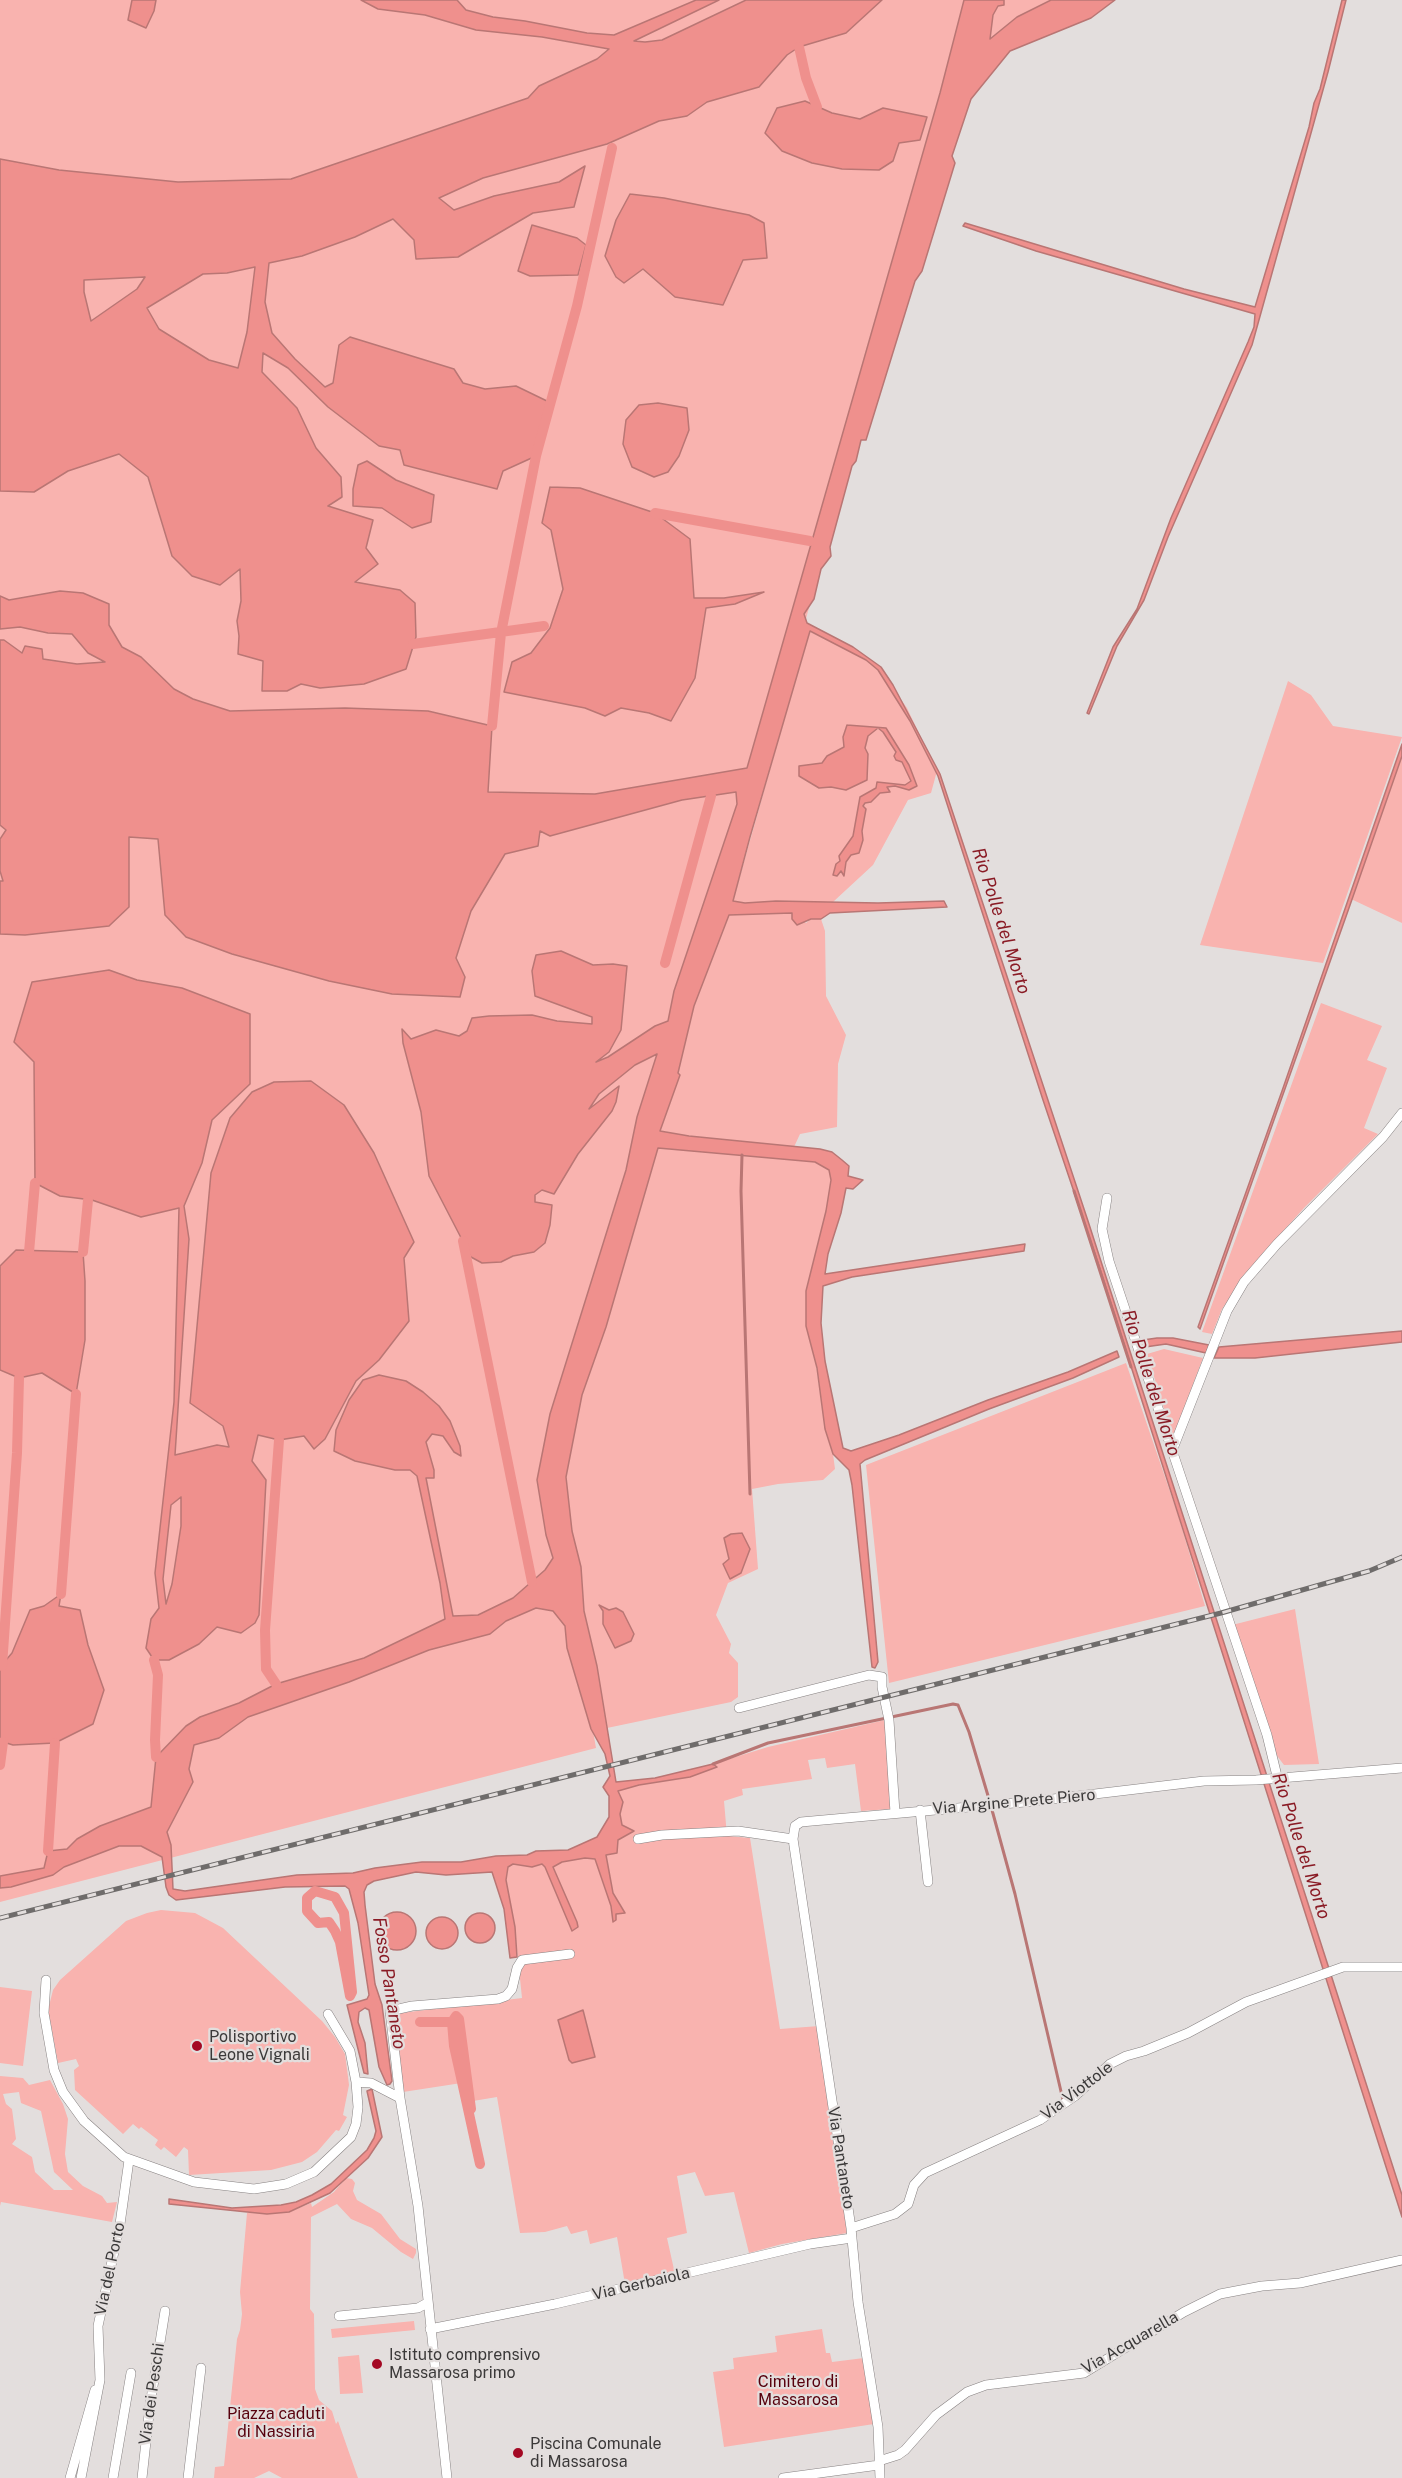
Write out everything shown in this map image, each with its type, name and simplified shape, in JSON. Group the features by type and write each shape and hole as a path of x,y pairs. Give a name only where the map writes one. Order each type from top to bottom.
{"street":[{"path":"1172,1451 1227,1311 1244,1282 1277,1244 1383,1137 1402,1113"},
{"path":"1107,1198 1102,1229 1109,1261 1266,1735 1275,1776"},
{"path":"739,1708 869,1675 882,1677 888,1716 895,1813"},
{"name":"Via Argine Prete Piero","path":"793,1839 795,1826 801,1822 1204,1781 1402,1768"},
{"path":"920,1810 928,1882"},
{"path":"638,1839 662,1835 738,1831 793,1839"},
{"name":"Via Pantaneto","path":"793,1839 851,2233 858,2302 878,2427 880,2478"},
{"path":"447,2478 418,2205 400,2098 390,2011 412,2006 498,1999 506,1996 512,1989 517,1968 522,1960 570,1954"},
{"name":"Via Viottole","path":"851,2233 895,2214 908,2204 914,2185 925,2173 1040,2120 1075,2096 1110,2064 1188,2033 1246,2002 1343,1967 1402,1967"},
{"path":"46,1980 45,2029 54,2070 63,2092 84,2121 105,2143 129,2160 194,2182 213,2185 254,2189 286,2184 314,2172 351,2138 358,2107 356,2082 350,2051 328,2014"},
{"path":"356,2082 371,2083 400,2098"},
{"name":"Via del Porto","path":"81,2478 100,2380 98,2326 120,2224 129,2160"},
{"name":"Via Gerbaiola","path":"430,2329 555,2304 851,2233"},
{"name":"Via Acquarella","path":"783,2478 879,2463 898,2456 936,2415 967,2392 986,2385 1084,2373 1184,2312 1220,2294 1262,2286 1300,2283 1402,2260"},
{"path":"339,2316 418,2308 427,2303"},
{"name":"Via dei Peschi","path":"142,2478 150,2405 165,2311"},
{"path":"188,2478 201,2367"},
{"path":"113,2478 131,2373"},
{"name":"Via del Porto","path":"70,2478 93,2393 100,2380"}],"green space":[{"path":"0,0 132,0 128,20 154,11 156,0 361,0 378,9 446,0 1113,0 1010,49 970,101 870,391 708,967 729,915 793,913 806,923 811,919 821,919 825,931 826,996 846,1035 838,1064 837,1127 800,1134 794,1147 661,1131 659,1148 815,1162 829,1170 831,1180 826,1211 806,1291 825,1429 835,1469 823,1480 752,1489 758,1569 728,1583 716,1615 731,1644 729,1653 738,1663 738,1697 731,1702 607,1728 597,1666 584,1611 581,1567 572,1531 556,1519 596,1748 0,1902"},
{"path":"809,631 876,664 907,708 937,771 931,793 908,800 873,865 833,902 745,903 733,901"},
{"path":"1288,681 1311,695 1333,726 1402,737 1323,963 1200,945"},
{"path":"1402,748 1402,923 1351,899"},
{"path":"1321,1003 1382,1026 1367,1060 1387,1068 1364,1128 1378,1134 1304,1208 1256,1261 1222,1309 1212,1334 1202,1332"},
{"path":"1164,1349 1203,1358 1173,1438 1147,1354"},
{"path":"1126,1363 1178,1515 1205,1606 889,1683 866,1465"},
{"path":"1295,1609 1319,1764 1284,1765 1275,1753 1232,1625"},
{"path":"885,1720 891,1809 861,1811 855,1764 827,1768 825,1758 808,1760 812,1779 742,1789 743,1795 724,1801 727,1836 750,1838 780,2029 819,2026 847,2233 782,2244 749,2253 734,2192 705,2196 695,2172 677,2176 687,2233 667,2238 675,2274 625,2284 617,2237 590,2244 587,2230 571,2234 567,2226 545,2232 520,2233 497,2097 473,2101 468,2082 403,2092 393,2014 522,1998 516,1940 506,1880 508,1867 513,1864 532,1867 542,1864 545,1867 573,1931 566,1899 553,1867 562,1862 585,1858 595,1859 611,1906 613,1922 616,1914 624,1912 613,1893 606,1854 617,1853 618,1840 632,1831 622,1825 620,1814 623,1802 617,1791 690,1777 717,1767 713,1764 768,1747"},
{"name":"Polisportivo Leone Vignali","path":"161,1910 195,1913 223,1928 322,2021 345,2054 349,2085 343,2115 347,2117 339,2131 336,2130 317,2152 302,2162 271,2170 189,2175 188,2150 184,2147 176,2157 164,2147 161,2150 155,2145 158,2140 133,2124 123,2134 75,2090 74,2070 79,2066 76,2059 58,2063 48,2010 53,1990 60,1980 126,1921"},
{"path":"0,1987 32,1991 23,2066 0,2063"},
{"path":"0,2076 23,2078 29,2085 50,2080 68,2119 65,2154 68,2172 83,2186 102,2196 107,2203 117,2202 112,2222 1,2202 0,2206","holes":["19,2092 21,2103 41,2111 54,2172 73,2190 54,2190 35,2172 32,2157 12,2144 16,2139 12,2109 6,2104 3,2094"]},
{"name":"Piazza caduti di Nassiria","path":"346,2178 352,2179 355,2183 353,2191 357,2200 381,2214 400,2239 416,2249 413,2259 372,2228 351,2219 337,2204 311,2217 310,2309 314,2314 315,2389 319,2400 332,2411 336,2424 338,2421 358,2478 282,2478 269,2471 254,2478 214,2478 215,2467 224,2466 237,2339 242,2314 240,2292 247,2213 289,2212 311,2203 312,2207 334,2192"},
{"path":"414,2321 415,2330 332,2338 331,2329"},
{"name":"Cimitero di Massarosa","path":"822,2329 826,2353 830,2353 832,2362 864,2358 874,2424 724,2447 713,2372 734,2369 733,2358 777,2352 775,2336"},
{"path":"359,2355 363,2393 340,2394 338,2357"}],"shaded area":[{"path":"132,0 156,0 154,11 146,28 128,20"},
{"path":"361,0 457,0 466,10 493,17 587,33 614,35 696,0 719,0 634,41 645,42 662,40 746,0 882,0 846,33 799,47 787,55 759,87 707,102 687,116 659,121 607,144 483,178 439,198 454,210 494,196 559,182 585,166 574,207 533,213 458,257 416,259 414,240 393,219 355,237 302,256 269,263 265,302 272,333 325,387 333,383 339,345 350,337 454,369 463,383 485,389 516,386 549,402 536,456 503,471 497,489 404,465 400,450 379,446 328,407 288,368 263,353 262,372 297,408 316,448 341,477 342,497 328,506 373,520 366,548 378,564 355,582 400,590 415,603 416,637 406,669 364,684 320,688 301,684 287,691 262,691 263,661 238,654 240,569 220,585 192,576 172,556 148,477 119,454 68,471 34,492 0,491 0,159 59,170 178,182 291,179 528,98 539,86 597,59 609,49 542,37 476,30 425,15 378,9","holes":["255,267 247,332 238,368 209,360 159,329 147,308 203,274 227,273","145,277 137,289 91,321 84,292 84,280"]},
{"path":"964,0 1004,0 1004,5 998,6 993,15 990,39 1017,17 1051,0 1115,0 1091,18 1010,51 971,99 952,156 955,163 922,271 915,281 866,440 861,440 856,461 852,466 830,547 831,556 821,569 814,599 804,614 807,623 853,647 881,667 893,685 940,774 1088,1221 1402,2195 1402,2217 1100,1269 938,776 910,721 878,670 866,660 810,631 733,901 745,903 776,901 878,903 944,901 947,907 830,913 821,919 811,919 797,925 792,919 792,913 729,915 694,1006 678,1073 680,1075 660,1131 820,1149 832,1152 849,1166 848,1176 863,1180 853,1189 846,1188 828,1254 825,1274 1025,1244 1024,1251 852,1277 823,1286 821,1323 825,1361 843,1448 851,1451 899,1435 1068,1372 1117,1351 1119,1357 1073,1378 989,1409 860,1464 878,1662 875,1668 872,1667 852,1485 849,1470 833,1454 825,1429 817,1368 806,1326 806,1291 826,1211 831,1180 829,1170 815,1162 658,1148 606,1327 582,1395 566,1477 572,1531 581,1567 584,1611 597,1666 616,1782 655,1778 713,1764 717,1767 690,1777 639,1785 618,1791 623,1802 620,1814 622,1825 634,1831 618,1840 617,1853 606,1855 613,1893 625,1913 616,1914 616,1920 613,1922 611,1906 595,1859 585,1858 562,1862 553,1867 577,1922 578,1927 572,1931 545,1867 542,1864 532,1867 513,1864 508,1867 506,1880 515,1927 517,1957 510,1958 504,1909 492,1872 446,1875 416,1872 374,1881 367,1885 364,1892 365,1905 375,1984 382,2005 392,2081 387,2085 379,2067 369,2010 365,2008 359,2012 358,2022 365,2043 368,2074 364,2073 347,2005 367,1999 369,1995 358,1923 349,1889 345,1886 285,1887 176,1900 169,1895 166,1887 162,1857 141,1846 119,1846 64,1867 53,1875 0,1888 0,1876 44,1868 48,1851 67,1849 77,1839 100,1826 151,1807 156,1757 186,1726 200,1717 239,1703 276,1684 364,1658 445,1619 440,1583 417,1476 410,1470 395,1470 355,1461 334,1451 336,1430 349,1400 363,1380 379,1375 406,1381 423,1392 439,1406 450,1421 460,1446 461,1456 454,1452 443,1436 432,1434 426,1442 434,1478 426,1478 453,1616 478,1615 513,1598 545,1570 553,1558 546,1535 537,1480 550,1414 626,1170 637,1117 657,1054 635,1065 599,1094 589,1109 619,1086 612,1111 578,1154 554,1194 542,1190 535,1195 535,1202 552,1205 545,1243 534,1252 513,1256 501,1262 482,1263 471,1257 429,1176 421,1112 403,1043 402,1029 411,1039 436,1030 459,1036 467,1031 472,1018 489,1016 532,1015 557,1021 592,1024 592,1017 535,996 532,971 536,955 561,951 593,965 627,966 621,1030 609,1052 596,1062 608,1057 655,1026 668,1021 674,991 737,804 736,792 682,800 550,836 540,831 538,846 505,854 471,911 456,958 465,977 460,997 392,994 329,981 232,954 186,937 165,915 158,839 129,837 129,907 109,926 25,935 0,934 0,881 3,881 0,871 0,839 6,830 0,825 0,640 4,640 22,653 25,646 42,649 43,659 77,664 105,662 88,653 72,634 48,633 20,627 0,629 0,596 9,600 60,591 83,593 109,604 109,625 122,647 141,657 174,689 193,699 230,711 345,708 428,711 492,726 488,792 595,794 747,768 940,93","holes":["536,1608 553,1611 565,1626 567,1648 591,1729 605,1754 610,1776 603,1787 609,1796 609,1817 597,1837 568,1850 536,1851 527,1855 496,1856 461,1862 422,1862 353,1873 297,1875 185,1891 173,1889 171,1845 167,1832 193,1782 189,1769 194,1745 219,1738 248,1717 349,1682 429,1650 490,1634 506,1621"]},
{"path":"1342,0 1346,0 1328,72 1252,345 1168,537 1144,600 1117,646 1089,714 1087,713 1113,647 1137,609 1171,518 1248,342 1254,327 1255,314 1036,251 963,226 965,223 1184,289 1255,307 1320,89"},
{"path":"805,101 832,113 860,119 883,108 927,117 920,140 899,143 893,161 879,170 842,169 812,163 782,151 765,133 777,108"},
{"path":"630,194 664,198 749,215 764,223 767,258 743,260 723,305 675,297 643,269 624,283 616,277 605,256 616,220"},
{"path":"532,225 577,238 586,245 578,275 530,276 518,271"},
{"path":"658,403 687,408 689,430 679,456 668,472 654,477 632,467 623,444 626,420 639,405"},
{"path":"367,461 396,480 434,495 431,522 412,528 382,508 353,506 353,489 358,465"},
{"path":"550,487 580,488 655,513 690,539 694,598 724,598 764,592 735,604 706,608 695,678 671,721 649,713 621,708 605,716 585,708 504,692 512,662 531,653 550,628 563,589 551,530 542,523"},
{"path":"847,725 886,728 909,765 917,786 909,790 895,786 887,787 890,792 880,793 871,802 865,803 863,806 866,809 862,831 863,840 859,853 851,855 846,862 844,876 841,871 837,876 833,875 836,864 840,861 839,856 853,836 860,797 876,788 877,782 905,785 911,781 902,762 896,760 894,756 896,752 878,728 868,736 865,748 868,754 867,780 846,790 831,787 819,788 799,776 799,766 822,763 827,756 844,747 843,737"},
{"path":"1402,744 1402,756 1200,1329 1198,1327"},
{"path":"109,970 137,980 182,988 250,1014 250,1084 212,1120 202,1163 184,1206 189,1239 175,1455 217,1445 229,1447 223,1426 190,1403 211,1173 230,1118 252,1092 274,1082 311,1081 344,1105 374,1153 414,1242 404,1258 409,1321 379,1360 356,1381 325,1439 314,1449 304,1436 279,1440 258,1435 252,1461 266,1480 259,1615 255,1623 241,1633 217,1627 199,1644 169,1660 154,1660 146,1648 151,1619 159,1608 155,1573 174,1402 179,1208 141,1217 92,1200 60,1196 35,1183 34,1062 14,1042 32,982","holes":["181,1497 181,1526 172,1584 166,1604 163,1579 171,1505"]},
{"path":"16,1250 83,1252 85,1340 76,1394 42,1373 19,1378 0,1370 0,1266"},
{"path":"1402,1331 1402,1342 1255,1358 1214,1358 1219,1347"},
{"path":"1173,1338 1209,1345 1206,1353 1166,1344 1145,1347 1140,1352 1139,1343 1143,1340"},
{"path":"742,1533 750,1549 741,1573 730,1579 723,1564 729,1559 724,1538 731,1534"},
{"path":"61,1594 59,1606 80,1610 88,1645 104,1690 93,1724 55,1743 13,1745 0,1741 0,1667 12,1653 30,1610 44,1606"},
{"path":"599,1605 609,1610 616,1608 623,1612 634,1634 631,1641 615,1648 603,1624 603,1611"},
{"path":"397,1912 410,1918 416,1931 410,1944 397,1950 384,1944 378,1931 384,1918"},
{"path":"480,1913 491,1917 495,1928 491,1939 480,1943 469,1939 465,1928 469,1917"},
{"path":"442,1917 453,1922 458,1933 453,1944 442,1949 431,1944 426,1933 431,1922"},
{"path":"583,2010 595,2057 572,2063 569,2060 558,2020"},
{"path":"372,2089 382,2137 368,2158 330,2193 289,2212 267,2214 169,2204 169,2199 232,2208 281,2205 312,2195 331,2184 367,2150 374,2138 376,2131 367,2091"}],"waterway":[{"path":"799,47 806,78 817,107"},
{"path":"492,726 501,633 536,456 577,306 612,148"},
{"path":"655,513 810,541"},
{"path":"413,644 544,626"},
{"path":"665,963 711,796"},
{"path":"742,1155 741,1191 750,1494"},
{"path":"29,1252 35,1183"},
{"name":"Rio Polle del Morto","path":"1074,1191 1131,1367"},
{"path":"83,1252 88,1200"},
{"path":"463,1241 532,1582"},
{"path":"2,1666 17,1453 19,1378"},
{"path":"61,1594 76,1394"},
{"path":"276,1684 266,1669 265,1630 279,1440"},
{"path":"154,1660 158,1675 156,1757"},
{"path":"713,1764 768,1743 953,1704 958,1705 969,1732 1015,1894 1063,2100"},
{"path":"0,1765 3,1742"},
{"path":"48,1851 55,1743"},
{"path":"315,1891 335,1897 344,1913 352,1992 350,1996 340,1942 335,1931 329,1922 318,1923 307,1911 307,1898 315,1891"},
{"path":"456,2016 459,2019 471,2109 468,2109 454,2046 452,2022 456,2016"},
{"path":"420,2022 452,2022"},
{"path":"468,2109 480,2164"}],"railway":[{"path":"0,1918 1221,1613 1369,1571 1402,1557"}],"place":[{"name":"Polisportivo Leone Vignali","path":"197,2046"},
{"name":"Istituto comprensivo Massarosa primo","path":"377,2364"},
{"name":"Piscina Comunale di Massarosa","path":"518,2453"}],"water label":[{"name":"Fosso Pantaneto","path":"389,1983"}]}
